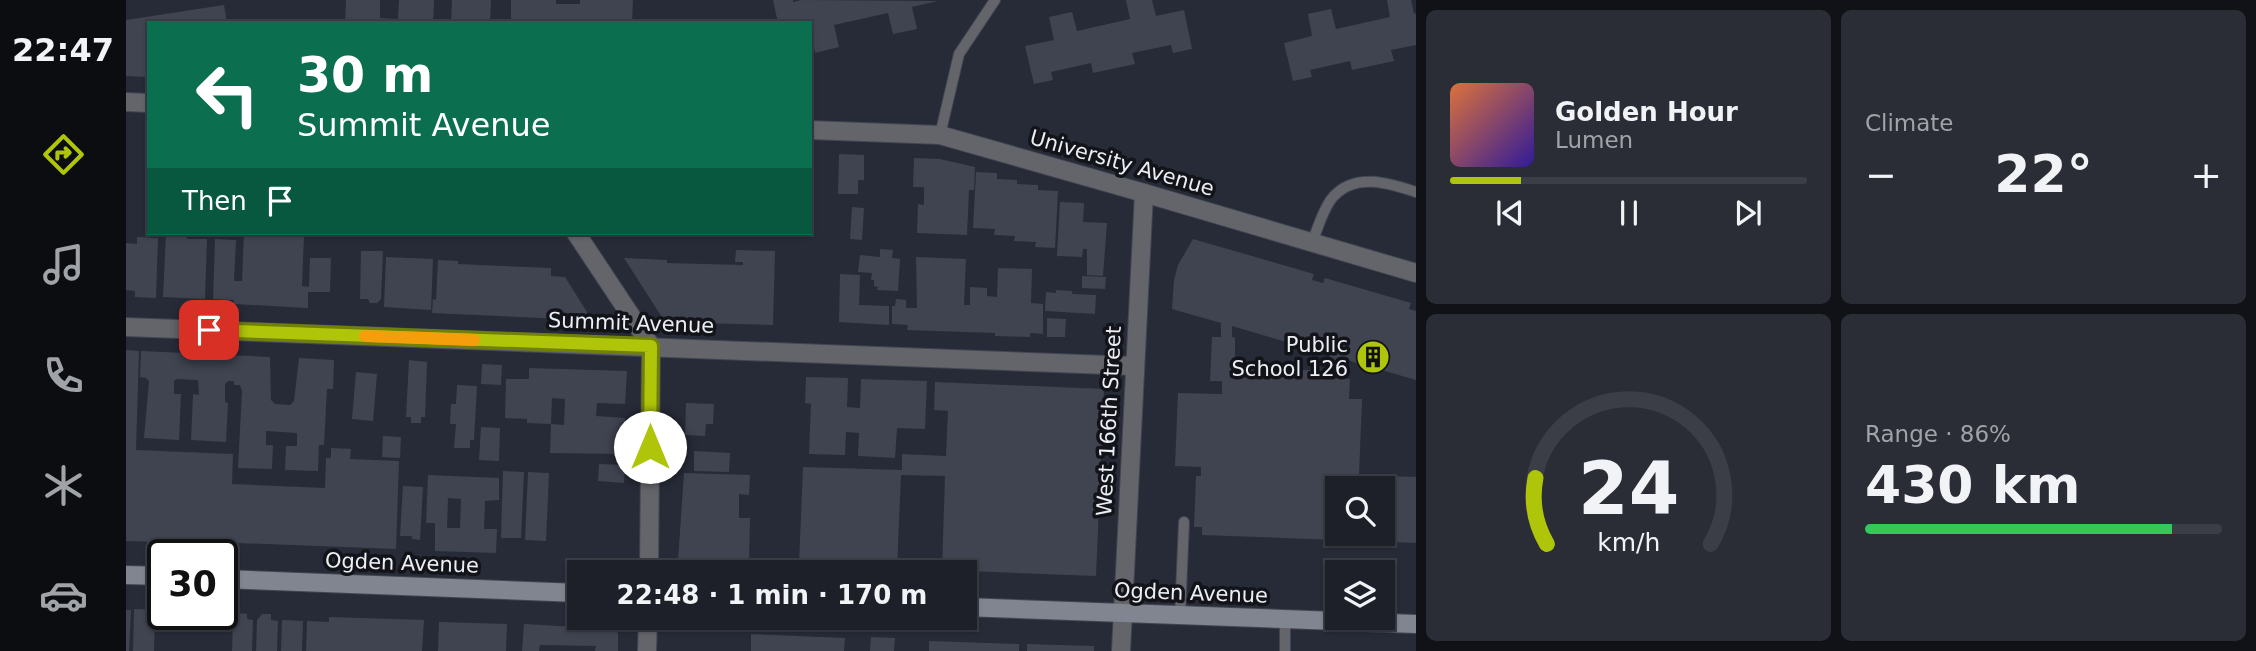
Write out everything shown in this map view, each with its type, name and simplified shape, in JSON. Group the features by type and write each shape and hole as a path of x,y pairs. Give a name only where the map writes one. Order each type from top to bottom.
{"street":[{"path":"126,102 147,103"},
{"name":"University Avenue","path":"812,130 940,135 1416,273"},
{"name":"West 166th Street","path":"1121,651 1144,192"},
{"path":"577,235 651,346 649,560"},
{"name":"Summit Avenue","path":"126,327 1134,366"},
{"path":"126,575 147,576"},
{"name":"Ogden Avenue","path":"238,580 567,593"},
{"name":"Ogden Avenue","path":"977,607 1416,624"},
{"path":"647,651 648,630"}],"lane":[{"path":"940,135 959,54 995,0"},
{"path":"1312,242 1331,199 1344,188 1363,181 1385,182 1416,191"},
{"path":"1180,616 1184,522"},
{"path":"1284,651 1285,620"}],"building":[{"path":"346,0 380,0 380,18 398,19 399,0 434,0 433,21 345,21"},
{"path":"452,0 491,0 490,21 451,21"},
{"path":"511,0 556,0 556,4 580,4 580,0 633,0 632,21 511,21"},
{"path":"773,0 938,1 912,7 917,29 893,34 888,13 834,25 839,47 815,53 812,21 778,21"},
{"path":"1126,0 1152,0 1156,16 1184,10 1192,49 1173,53 1171,45 1132,53 1135,64 1093,73 1091,63 1051,72 1053,80 1034,84 1025,46 1054,40 1049,17 1072,12 1077,31 1130,19"},
{"path":"1387,0 1411,0 1414,14 1416,13 1416,45 1391,50 1394,61 1352,70 1350,61 1310,70 1312,77 1293,81 1284,43 1312,36 1308,14 1331,9 1336,29 1390,17"},
{"path":"224,5 227,21 147,21 147,77 126,76 126,20"},
{"path":"839,154 864,155 864,180 858,180 858,194 838,194"},
{"path":"914,158 940,159 975,167 974,190 969,190 967,235 917,233 918,204 924,205 924,187 913,187"},
{"path":"976,172 997,173 997,179 1038,185 1038,190 1058,191 1055,248 1035,247 1036,242 1014,241 1015,236 994,235 995,229 973,228"},
{"path":"1060,202 1084,203 1083,222 1107,223 1103,276 1087,275 1087,249 1083,249 1082,257 1057,256"},
{"path":"852,207 864,208 862,240 850,239"},
{"path":"166,235 207,239 205,299 163,297"},
{"path":"244,235 304,235 302,286 309,287 310,258 331,258 330,292 308,292 308,308 234,304 234,300 213,299 215,239 236,240 234,281 242,281"},
{"path":"137,237 158,238 156,298 135,297 135,291 126,290 126,243 137,244"},
{"name":"Public School 126","path":"1193,239 1314,274 1312,280 1323,283 1325,278 1411,303 1409,309 1416,311 1416,380 1340,358 1336,378 1350,379 1349,399 1362,399 1359,475 1388,476 1325,476 1325,540 1202,535 1202,527 1194,527 1196,476 1201,476 1201,467 1175,466 1178,393 1222,394 1222,381 1210,381 1212,337 1221,337 1221,323 1172,309 1178,265","holes":["1232,326 1330,355 1326,371 1235,367 1235,338 1232,337"]},
{"path":"880,249 893,250 892,258 900,259 898,291 877,290 874,280 871,280 872,273 858,272 860,255 880,257"},
{"path":"736,250 775,251 773,325 665,322 624,258 667,260 667,263 743,265 743,262 735,262"},
{"path":"361,251 383,251 381,299 377,303 360,299"},
{"path":"386,257 433,259 431,310 384,307"},
{"path":"916,257 966,259 964,305 970,305 970,287 987,288 987,296 997,297 998,268 1032,269 1031,303 1043,304 1043,334 1030,333 1030,337 995,336 995,333 907,330 908,325 892,324 892,306 895,306 896,299 906,300 906,308 917,308"},
{"path":"438,260 458,261 458,264 551,268 551,276 565,277 587,312 586,320 432,313 433,299 436,300"},
{"path":"840,274 860,275 859,305 889,306 889,325 839,322"},
{"path":"1082,276 1106,277 1105,289 1082,288"},
{"path":"1056,290 1096,295 1095,314 1045,311 1046,292 1056,293"},
{"path":"1047,318 1066,319 1065,337 1047,337"},
{"path":"126,350 139,351 136,450 233,454 232,484 325,488 326,458 331,458 331,448 351,449 350,459 399,461 396,549 238,543 238,539 126,541"},
{"path":"141,351 270,357 271,400 275,404 290,405 294,401 299,358 334,360 333,389 327,389 324,445 319,445 318,471 285,470 286,446 297,446 297,433 266,431 266,445 273,445 272,469 238,468 242,391 240,385 234,385 234,381 225,384 225,402 228,403 226,442 191,440 193,394 199,395 198,380 174,381 174,394 181,394 179,440 144,438 149,381 140,377"},
{"path":"409,360 427,362 425,417 421,417 421,423 411,423 411,417 406,417"},
{"path":"482,364 502,365 501,385 481,384"},
{"path":"529,368 627,371 625,404 597,403 596,416 625,418 623,454 550,453 551,424 527,423 527,419 505,418 506,379 529,379","holes":["552,398 565,399 564,425 551,424"]},
{"path":"356,372 377,374 373,421 352,419"},
{"path":"806,377 848,378 847,407 860,408 861,379 927,381 925,429 897,428 895,458 858,456 859,433 846,432 845,455 809,454 811,404 805,403"},
{"path":"935,382 1104,389 1096,576 977,571 977,560 942,560 945,476 901,475 897,560 799,560 803,467 902,470 902,454 946,456 948,411 934,410"},
{"path":"457,385 477,386 474,440 470,440 470,448 454,448 456,424 450,424 451,404 456,404"},
{"path":"686,403 714,404 713,424 706,424 705,436 685,435"},
{"path":"481,427 500,428 499,461 479,460"},
{"path":"383,436 401,437 400,458 382,457"},
{"path":"694,451 730,453 729,472 694,471"},
{"path":"599,464 625,465 624,483 598,481"},
{"path":"503,471 524,472 521,538 501,538"},
{"path":"528,472 549,473 546,541 525,540"},
{"path":"684,473 750,475 749,495 739,494 739,518 750,518 749,560 678,560"},
{"path":"428,475 499,478 499,500 485,501 484,529 497,529 496,553 435,551 435,523 426,523","holes":["448,498 461,499 460,528 447,528"]},
{"name":"Public School 126","path":"1395,476 1416,477 1416,543 1395,542"},
{"path":"403,486 423,487 420,540 412,539 412,536 400,536"},
{"path":"134,609 147,610 147,630 155,630 154,651 133,651"},
{"path":"126,610 131,610 129,651 126,651"},
{"path":"238,613 247,614 247,619 253,620 252,651 232,651 233,630 238,630"},
{"path":"262,614 271,614 271,620 278,621 277,651 256,651 257,620"},
{"path":"329,617 424,620 422,651 306,651 307,621 329,622"},
{"path":"282,620 303,621 302,651 281,651"},
{"path":"439,622 507,624 506,651 438,651"},
{"path":"524,624 567,626 567,630 614,630 618,633 618,651 595,651 596,646 540,645 539,651 522,651"},
{"path":"751,634 845,638 844,651 751,651"},
{"path":"871,637 895,638 894,651 870,651"},
{"path":"929,641 1019,644 1019,651 929,651"},
{"path":"1027,644 1094,646 1094,651 1027,651"}],"slow traffic":[{"path":"365,336 474,340"}],"place":[{"name":"Public School 126","path":"1373,357"}],"route":[{"path":"209,330 651,346 650,447"}]}
